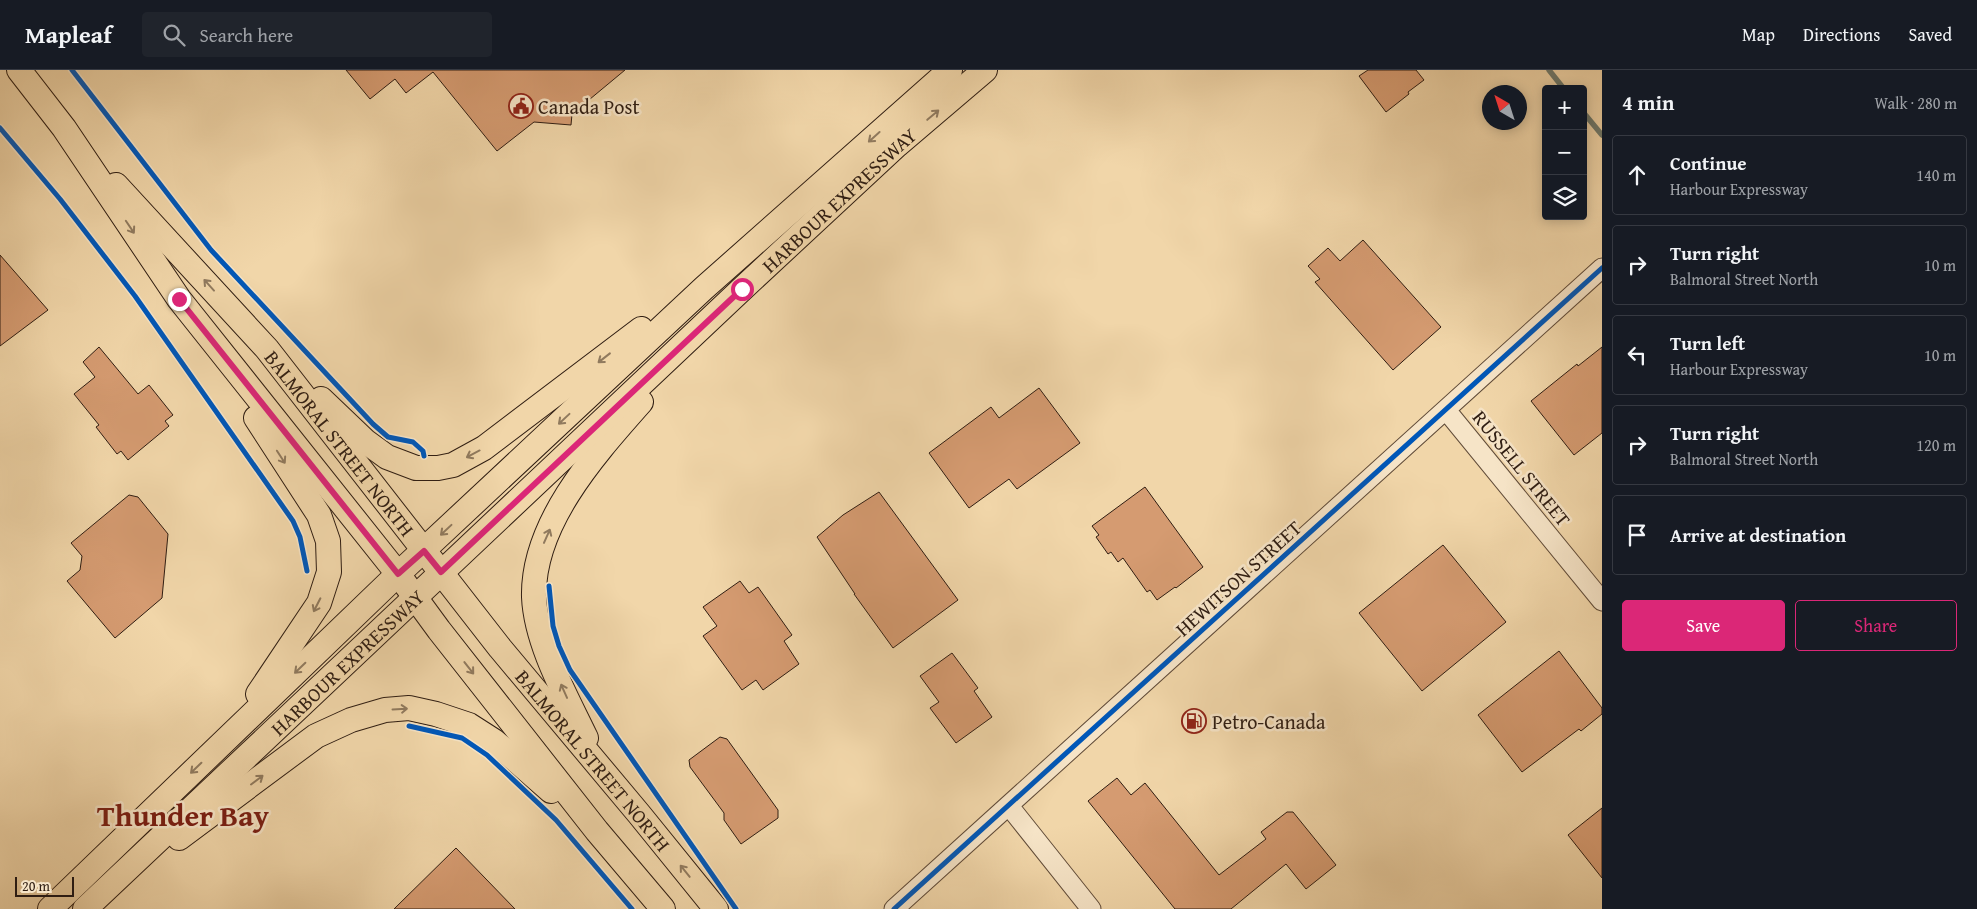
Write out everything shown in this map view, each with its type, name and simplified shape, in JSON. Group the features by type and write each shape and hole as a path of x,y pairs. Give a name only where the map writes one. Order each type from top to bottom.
{"main road":[{"name":"BALMORAL STREET NORTH","path":"19,70 64,128 179,299 398,574 597,831 665,909"},
{"name":"HARBOUR EXPRESSWAY","path":"50,909 398,574 697,295 950,70"},
{"name":"HARBOUR EXPRESSWAY","path":"88,906 742,289 897,145 985,70"},
{"name":"BALMORAL STREET NORTH","path":"64,128 267,349 500,648 716,909"},
{"path":"242,321 365,441 387,456 416,468 438,468 453,465 484,448 767,232"},
{"path":"600,767 545,646 538,622 534,596 537,566 545,541 566,496 597,451 742,289"},
{"path":"179,299 319,515 328,541 329,572 319,603 232,734"},
{"path":"88,906 316,736 351,720 385,710 409,708 436,714 469,726 494,741 597,831"}],"street":[{"name":"HEWITSON STREET","path":"894,909 1602,268"},
{"name":"RUSSELL STREET","path":"1446,410 1602,601"},
{"path":"1009,806 1091,909"}],"building":[{"name":"Canada Post","path":"346,70 625,70 572,114 571,125 534,122 497,151 433,72 406,93 395,79 370,99"},
{"path":"1368,70 1416,70 1424,80 1386,112 1359,76"},
{"path":"1363,240 1441,327 1393,370 1315,282 1320,279 1308,266 1328,248 1340,261"},
{"path":"0,255 48,310 0,346"},
{"path":"99,347 138,394 149,385 173,415 165,421 169,426 128,460 121,451 117,454 96,427 99,425 74,394 95,377 83,362"},
{"path":"1602,347 1602,433 1574,455 1531,401 1577,364 1578,366"},
{"path":"1039,388 1080,443 1017,489 1009,479 969,508 929,453 991,407 999,418"},
{"path":"1145,487 1203,567 1157,600 1150,590 1147,592 1123,558 1118,562 1111,552 1108,554 1096,537 1099,535 1092,526"},
{"path":"879,492 958,600 893,648 854,594 817,537 843,515"},
{"path":"129,495 138,497 168,534 162,598 115,638 67,581 80,570 82,556 71,543"},
{"path":"1443,545 1506,622 1422,691 1359,613"},
{"path":"740,581 749,593 758,587 792,635 784,641 799,664 763,690 756,680 742,690 703,636 717,626 703,607"},
{"path":"1559,651 1602,708 1602,714 1522,772 1478,715"},
{"path":"952,653 978,688 974,691 992,717 956,743 930,708 939,702 920,676"},
{"path":"720,737 727,739 778,810 778,818 741,844 724,820 724,813 690,767 689,760"},
{"path":"1117,778 1131,795 1145,783 1219,875 1266,839 1261,832 1287,812 1293,812 1336,865 1306,889 1286,864 1231,909 1175,909 1088,801"},
{"path":"1602,808 1602,878 1568,835"},
{"path":"456,848 515,909 394,909"}],"waterway":[{"path":"1549,70 1561,85"},
{"path":"1587,117 1602,135"}],"cycle path":[{"path":"72,70 211,250 373,424 388,437 413,442 423,451 424,456"},
{"path":"0,128 60,199 135,296 293,521 300,537 307,571"},
{"path":"894,909 1602,268"},
{"path":"549,586 553,626 559,646 570,670 736,909"},
{"path":"409,726 462,738 487,755 556,820 632,909"}],"place":[{"name":"Canada Post","path":"521,106"},
{"name":"Petro-Canada","path":"1194,721"}],"district":[{"name":"Thunder Bay","path":"183,815"}],"route":[{"path":"179,299 398,574 424,551 441,572 742,289"}]}
